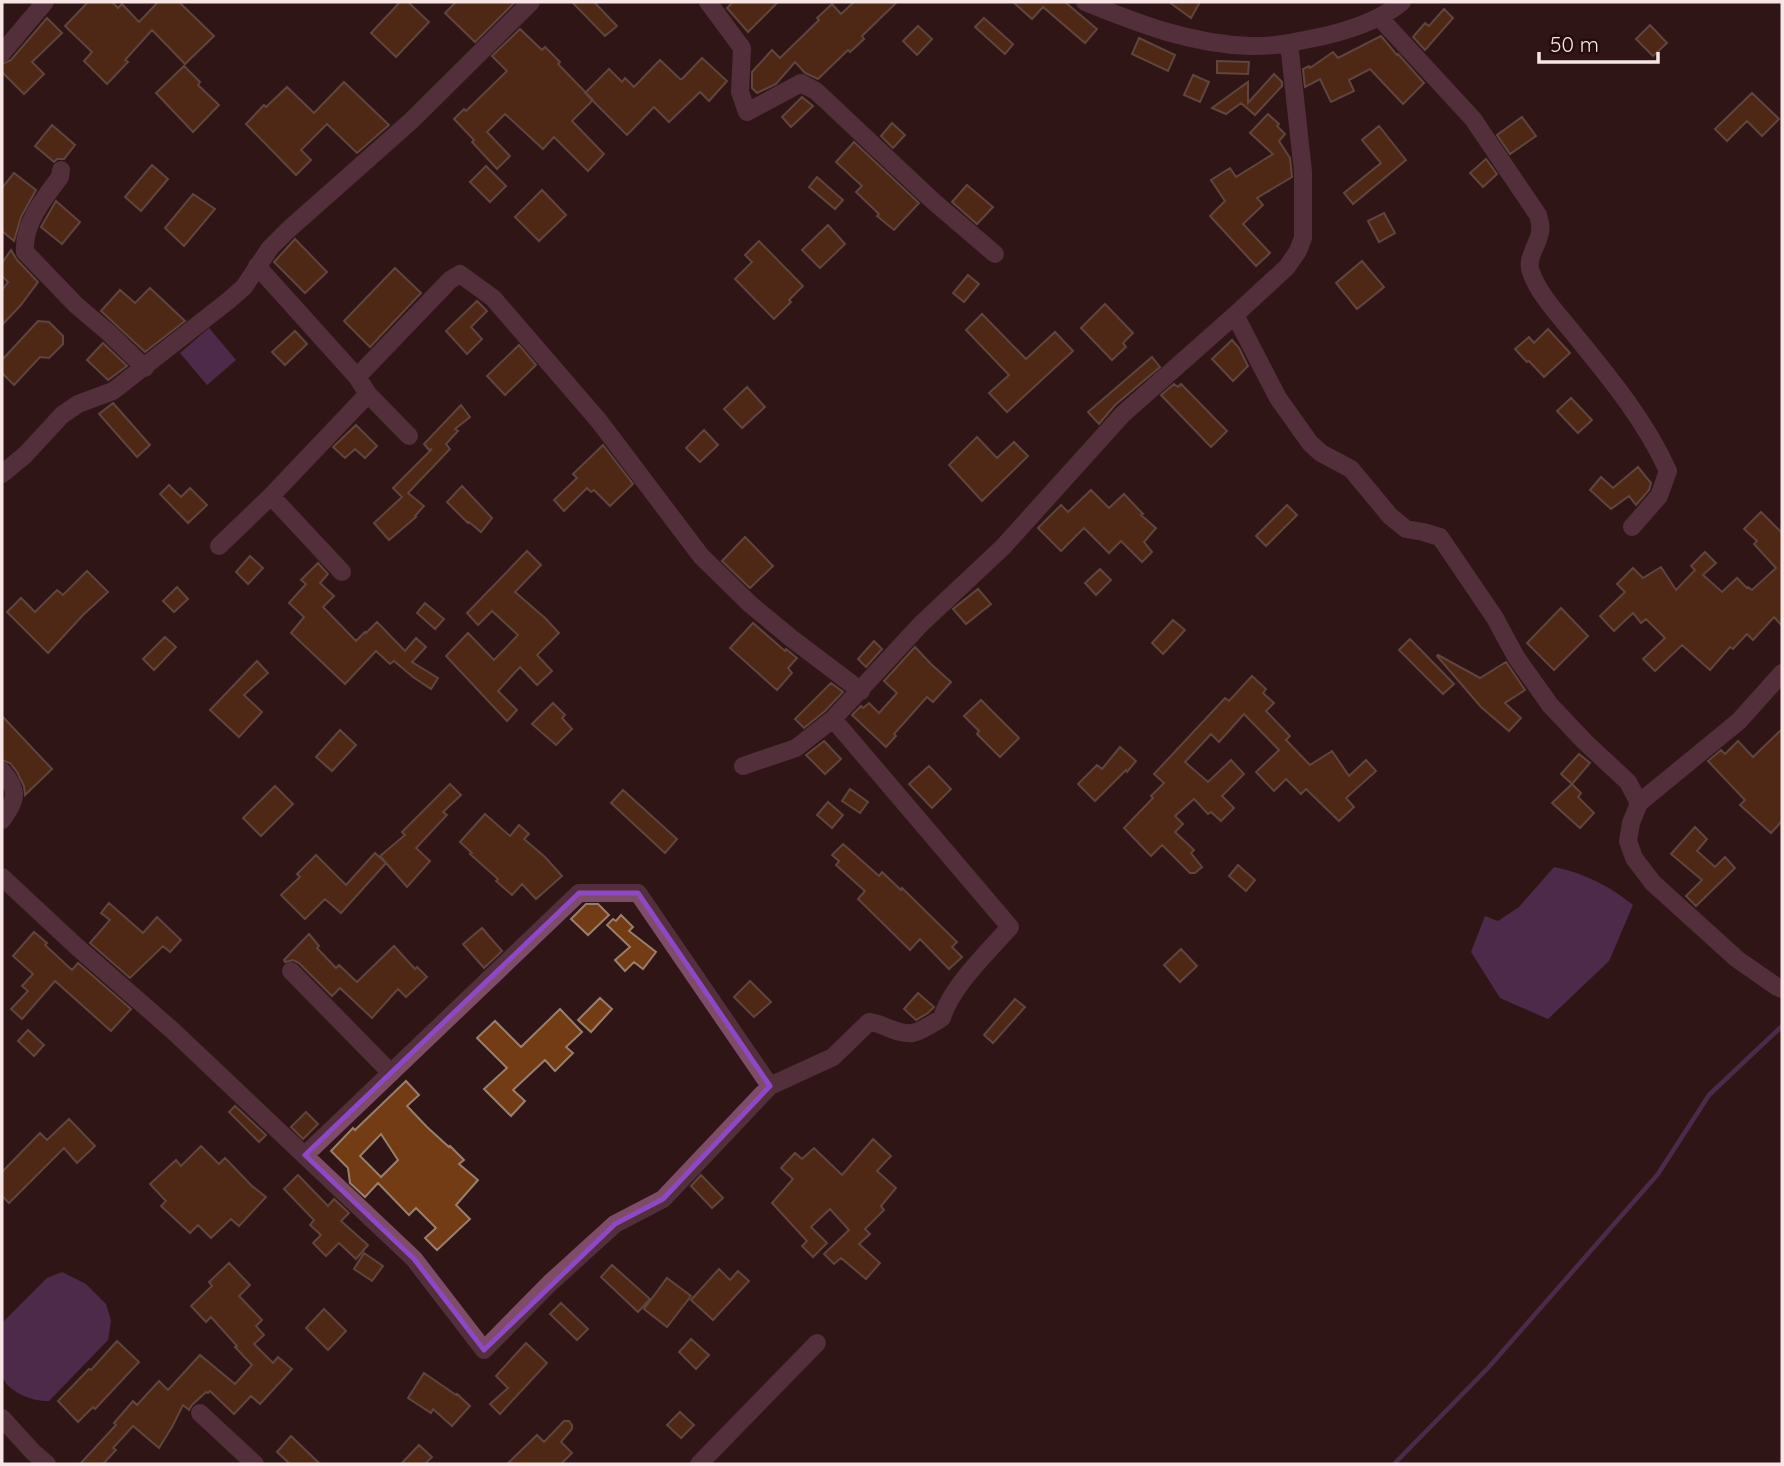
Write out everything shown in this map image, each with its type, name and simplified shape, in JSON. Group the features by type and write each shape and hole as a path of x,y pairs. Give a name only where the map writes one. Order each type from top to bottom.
{"street":[{"path":"4,44 45,2"},
{"path":"2,474 62,415 78,404 113,391 244,287 270,248 288,230 411,121 530,2"},
{"path":"1085,2 1140,24 1204,42 1252,46 1289,43 1342,32 1379,17 1402,2"},
{"path":"713,3 742,48 740,92 747,112 801,83 816,91 933,201 995,254"},
{"path":"1379,17 1473,119 1538,215 1541,226 1528,265 1531,275 1635,411 1661,454 1668,471 1659,496 1632,527"},
{"path":"743,766 796,748 833,719 921,624 1003,547 1123,414 1287,267 1303,238 1303,172 1289,43"},
{"path":"61,170 60,177 34,215 25,252 68,297 145,368"},
{"path":"257,266 409,436"},
{"path":"357,377 450,280 460,274 493,298 572,390 701,556 750,604 861,691"},
{"path":"1235,315 1278,398 1310,443 1321,453 1351,470 1390,516 1406,529 1440,537 1495,618 1516,657 1550,705 1628,782 1639,803"},
{"path":"219,546 369,394"},
{"path":"271,496 342,572"},
{"path":"1782,673 1740,721 1639,803 1631,823 1628,841 1634,858 1653,883 1737,959 1782,989"},
{"path":"2,877 172,1030 414,1259 484,1350 550,1283 615,1224 663,1199 770,1086 833,1057 869,1021 897,1031 913,1033 942,1018 945,1008 963,981 1010,927 833,719"},
{"path":"2,771 14,792 12,805 2,820"},
{"path":"305,1155 579,893 638,893 770,1086"},
{"path":"291,971 391,1073"},
{"path":"699,1464 817,1343"},
{"path":"200,1413 255,1464"},
{"path":"2,1418 47,1464"}],"highlighted area":[{"path":"579,893 638,893 770,1086 663,1199 615,1224 484,1350 414,1259 305,1155"}],"shaded area":[{"path":"209,328 236,360 207,385 180,353"},
{"path":"1554,867 1596,881 1633,905 1609,961 1548,1019 1500,998 1471,952 1485,916 1498,921 1519,907"},
{"path":"62,1272 86,1284 106,1304 111,1321 108,1340 49,1401 36,1400 15,1391 2,1375 2,1323 47,1278"}],"building":[{"path":"88,2 112,2 118,8 122,4 139,22 158,2 179,2 214,36 185,64 152,30 107,84 84,61 92,52 65,26"},
{"path":"400,2 408,2 429,22 396,57 371,33"},
{"path":"456,2 515,2 475,42 445,13"},
{"path":"572,2 594,2 617,26 605,36"},
{"path":"733,2 778,2 748,32 727,8"},
{"path":"854,2 897,2 862,36 864,39 850,52 848,50 818,79 805,73 795,62 776,84 757,93 752,88 752,72 772,50 780,58 832,4 841,14"},
{"path":"1013,2 1065,2 1097,29 1085,43 1043,7 1032,19"},
{"path":"1169,2 1200,2 1191,18"},
{"path":"1444,9 1453,18 1425,50 1413,37 1425,23 1429,26"},
{"path":"47,18 62,33 32,62 44,74 24,94 2,72 2,64 11,60"},
{"path":"984,18 1013,44 1005,54 975,27"},
{"path":"1650,25 1667,43 1653,56 1636,39"},
{"path":"918,26 932,39 917,55 903,41"},
{"path":"520,29 542,50 545,47 593,100 572,121 604,154 588,171 554,137 543,149 505,114 487,132 510,156 497,169 454,119 464,109 466,111 507,71 492,56"},
{"path":"1381,36 1424,83 1403,104 1370,69 1349,80 1354,91 1331,102 1320,79 1305,87 1303,69 1309,66 1310,68 1333,52 1338,58"},
{"path":"1139,38 1175,55 1168,71 1132,54"},
{"path":"702,58 727,81 709,101 700,92 669,122 654,107 627,135 585,93 609,69 622,82 625,78 634,87 660,60 682,79"},
{"path":"1217,61 1249,62 1248,74 1217,73"},
{"path":"184,66 200,82 198,85 219,105 193,132 156,93"},
{"path":"1274,74 1282,82 1282,86 1255,115 1241,103 1226,114 1212,108 1248,82 1248,103"},
{"path":"1193,75 1209,82 1200,102 1184,95"},
{"path":"344,82 389,125 357,153 327,124 301,150 311,160 296,175 246,124 287,87 314,113"},
{"path":"1752,93 1779,119 1762,136 1747,121 1727,141 1715,129"},
{"path":"802,97 813,106 791,127 782,117"},
{"path":"1268,114 1285,134 1279,141 1290,158 1292,177 1257,198 1263,205 1243,224 1270,253 1256,266 1210,216 1225,201 1211,180 1230,168 1236,177 1273,154 1250,133"},
{"path":"1522,117 1536,136 1510,154 1497,135"},
{"path":"892,123 905,135 893,148 881,136"},
{"path":"52,125 75,145 64,159 54,162 35,146"},
{"path":"1379,126 1406,160 1353,204 1344,193 1381,163 1362,140"},
{"path":"854,142 919,203 894,230 877,216 879,214 856,192 862,186 836,162"},
{"path":"1486,159 1497,174 1483,187 1470,173"},
{"path":"152,165 168,179 141,211 125,197"},
{"path":"486,166 506,186 490,202 470,182"},
{"path":"14,173 36,190 21,217 14,241 2,231 2,188"},
{"path":"817,177 843,200 835,209 809,187"},
{"path":"967,185 993,207 977,224 952,202"},
{"path":"542,190 566,215 539,241 515,217"},
{"path":"193,194 215,209 184,246 165,228"},
{"path":"56,201 80,222 62,244 41,227"},
{"path":"1384,213 1395,233 1379,242 1368,221"},
{"path":"828,225 845,244 820,268 802,250"},
{"path":"295,239 327,272 305,293 274,262"},
{"path":"759,241 803,286 774,319 735,279 752,262 745,255"},
{"path":"11,250 38,282 2,325 2,290 8,282 2,276 2,263"},
{"path":"1362,261 1384,287 1357,309 1336,283"},
{"path":"395,268 421,293 370,347 344,321"},
{"path":"968,275 979,284 964,302 953,293"},
{"path":"150,288 185,321 145,352 101,311 120,290 135,303"},
{"path":"477,301 487,311 471,327 482,339 467,354 446,331"},
{"path":"1105,304 1133,333 1123,343 1126,347 1112,360 1081,328"},
{"path":"982,314 1026,359 1055,332 1073,351 1007,412 989,393 1009,375 966,330"},
{"path":"38,321 49,322 63,336 63,344 49,358 40,357 14,385 2,373 2,360"},
{"path":"1548,329 1570,353 1544,377 1515,349 1529,337 1534,343"},
{"path":"295,331 307,344 285,365 272,352"},
{"path":"1232,340 1248,366 1233,381 1212,359"},
{"path":"103,343 127,366 108,380 87,360"},
{"path":"519,345 536,365 505,395 487,376"},
{"path":"1152,357 1160,367 1115,405 1099,424 1088,412"},
{"path":"1174,384 1178,387 1181,384 1227,431 1211,447 1161,395"},
{"path":"747,387 765,407 742,428 724,409"},
{"path":"1571,398 1592,420 1578,433 1557,411"},
{"path":"113,403 150,445 137,457 99,414"},
{"path":"461,405 470,417 455,429 458,431 446,444 450,449 408,493 424,506 416,517 389,540 374,523 402,497 393,488 432,449 429,450 424,444"},
{"path":"356,425 377,446 365,458 355,449 345,458 333,447"},
{"path":"704,430 718,445 700,462 686,448"},
{"path":"977,437 997,458 1014,442 1028,456 982,501 949,465"},
{"path":"603,445 633,484 610,506 594,490 591,492 587,488 564,511 554,500 577,478 573,474"},
{"path":"1638,467 1651,483 1649,490 1636,505 1629,496 1611,509 1590,490 1601,477 1613,488"},
{"path":"169,485 181,497 190,488 207,505 188,523 160,494"},
{"path":"462,486 492,518 481,532 447,502"},
{"path":"1091,490 1109,508 1124,494 1156,528 1144,542 1152,552 1142,562 1121,541 1109,553 1084,528 1061,551 1038,528 1061,505 1068,512"},
{"path":"1287,505 1297,515 1266,546 1256,536"},
{"path":"1761,512 1782,533 1782,626 1774,617 1753,640 1747,634 1733,649 1730,647 1710,670 1682,645 1655,671 1643,659 1665,638 1646,619 1641,623 1633,613 1614,631 1600,616 1625,592 1617,584 1633,568 1643,578 1661,567 1676,590 1695,570 1691,566 1705,552 1716,563 1703,575 1722,592 1737,578 1752,590 1776,568 1754,544 1757,541 1744,529"},
{"path":"745,537 773,566 750,588 722,561"},
{"path":"527,551 541,565 515,592 559,633 537,655 552,671 537,685 520,667 498,691 517,710 507,721 446,656 468,633 494,660 518,635 492,611 478,625 467,613"},
{"path":"250,556 263,568 248,584 236,572"},
{"path":"318,563 328,574 320,583 334,596 323,607 356,641 377,622 405,651 416,638 426,647 412,662 438,678 431,689 394,661 390,664 376,651 345,684 291,633 304,617 289,603 306,584 301,580"},
{"path":"1100,569 1111,580 1096,595 1085,583"},
{"path":"87,571 108,592 48,653 7,612 21,598 35,612 57,590 63,595"},
{"path":"177,587 188,599 174,612 163,601"},
{"path":"978,589 991,604 966,624 953,609"},
{"path":"425,603 444,619 435,629 417,613"},
{"path":"1561,608 1588,636 1554,670 1527,643"},
{"path":"1173,620 1185,630 1163,654 1152,643"},
{"path":"753,623 797,658 788,668 792,673 777,690 730,648"},
{"path":"165,637 176,647 154,670 143,659"},
{"path":"1410,639 1454,684 1443,694 1399,650"},
{"path":"874,641 882,649 866,667 858,659"},
{"path":"915,647 951,682 933,702 927,697 886,747 852,715 861,706 863,708 869,703 879,713 897,693 884,681"},
{"path":"1438,655 1480,678 1506,662 1525,690 1505,703 1521,718 1509,731 1481,707"},
{"path":"257,661 268,673 244,695 262,712 239,737 210,710"},
{"path":"1252,676 1266,689 1263,693 1274,703 1266,711 1290,736 1286,740 1310,765 1332,751 1349,776 1366,760 1376,771 1346,798 1354,807 1339,821 1306,789 1301,794 1286,779 1274,791 1256,772 1279,750 1244,714 1219,742 1211,734 1185,762 1208,782 1231,760 1244,774 1222,796 1234,808 1221,821 1211,812 1208,814 1194,799 1175,816 1183,824 1175,832 1194,850 1191,853 1202,867 1195,873 1190,873 1162,845 1151,856 1124,828 1164,783 1154,774 1225,698 1229,701"},
{"path":"831,683 843,692 804,728 795,719"},
{"path":"981,700 1019,738 1000,757 977,734 979,731 964,716"},
{"path":"553,703 565,715 562,718 572,729 556,745 532,724"},
{"path":"2,716 52,769 25,795 17,772 10,763 2,760"},
{"path":"1782,729 1782,821 1771,833 1740,805 1745,800 1708,761 1721,750 1725,754 1738,741 1753,757"},
{"path":"340,730 356,745 332,771 316,757"},
{"path":"824,741 841,759 825,774 806,755"},
{"path":"1120,747 1136,761 1095,801 1078,784 1097,765 1102,769"},
{"path":"1579,754 1590,763 1572,784 1561,774"},
{"path":"929,766 951,789 932,808 909,784"},
{"path":"450,784 461,795 443,812 447,815 416,848 430,861 407,887 380,856 405,835 402,832"},
{"path":"1572,784 1581,793 1578,797 1594,813 1580,828 1552,803"},
{"path":"275,786 293,804 261,836 243,818"},
{"path":"850,789 868,802 860,813 842,801"},
{"path":"623,790 677,839 665,853 611,803"},
{"path":"828,802 843,815 832,828 817,815"},
{"path":"485,814 510,836 519,825 529,834 524,839 562,876 536,899 522,884 512,895 460,842"},
{"path":"1695,827 1707,839 1697,851 1715,867 1725,857 1735,868 1696,906 1686,896 1702,880 1671,854"},
{"path":"843,844 879,876 882,872 901,890 902,888 957,942 952,947 962,957 949,969 920,939 910,950 858,899 865,891 836,865 839,861 832,855"},
{"path":"375,853 386,863 341,913 325,899 305,919 281,895 300,877 297,874 316,855 346,885"},
{"path":"1238,865 1255,880 1246,891 1229,876"},
{"path":"109,903 143,933 157,917 181,940 170,952 163,946 130,978 90,943 110,920 101,913"},
{"path":"586,904 598,904 609,915 588,935 571,919"},
{"path":"621,915 633,927 629,931 656,952 643,969 634,962 625,971 615,960 630,947 607,925"},
{"path":"482,928 502,951 484,968 463,944"},
{"path":"34,932 72,970 78,963 131,1009 111,1031 55,981 22,1019 11,1009 28,991 22,986 33,974 13,956"},
{"path":"309,934 319,946 317,948 336,968 339,965 357,982 394,946 415,969 417,967 427,977 406,997 398,989 372,1018 340,988 332,996 299,963 293,960 285,962"},
{"path":"1181,949 1197,966 1180,982 1164,965"},
{"path":"750,981 771,1002 754,1017 734,997"},
{"path":"918,993 934,1007 916,1020 904,1009"},
{"path":"600,998 612,1009 591,1032 578,1020"},
{"path":"1015,999 1025,1007 993,1043 984,1035"},
{"path":"560,1009 582,1032 566,1047 573,1053 555,1071 545,1060 513,1090 525,1101 511,1116 484,1089 507,1068 477,1038 495,1021 521,1047"},
{"path":"28,1030 44,1045 34,1056 18,1041"},
{"path":"406,1081 419,1095 407,1106 464,1160 459,1164 478,1180 456,1205 470,1219 437,1250 425,1238 436,1228 416,1208 409,1215 378,1183 365,1197 350,1183 348,1168 331,1151 353,1128 355,1130","holes":["381,1134 398,1160 381,1177 360,1156"]},
{"path":"235,1106 266,1135 259,1142 229,1112"},
{"path":"306,1112 318,1124 303,1139 291,1127"},
{"path":"69,1119 95,1146 77,1163 64,1148 9,1203 2,1196 2,1172 40,1133 47,1140"},
{"path":"873,1139 891,1156 877,1171 896,1188 881,1206 884,1210 865,1229 870,1234 859,1244 880,1263 866,1279 841,1258 834,1264 824,1254 849,1230 830,1209 811,1227 827,1243 813,1257 802,1246 807,1241 772,1203 793,1179 781,1168 795,1153 802,1159 814,1148 842,1175"},
{"path":"201,1146 219,1164 225,1158 266,1197 239,1226 231,1219 211,1238 198,1225 190,1233 161,1206 166,1201 150,1184 176,1160 181,1166"},
{"path":"298,1175 328,1206 334,1199 349,1213 341,1221 368,1245 356,1259 339,1243 326,1256 313,1243 321,1235 310,1225 314,1220 284,1189"},
{"path":"701,1175 723,1198 712,1208 691,1186"},
{"path":"364,1253 383,1266 372,1281 354,1269"},
{"path":"229,1263 250,1285 239,1296 262,1320 256,1326 264,1335 254,1344 273,1363 278,1357 292,1369 260,1404 251,1396 234,1414 210,1391 206,1392 189,1410 183,1405 159,1448 133,1426 103,1464 80,1464 116,1425 114,1423 133,1401 137,1405 159,1381 168,1390 200,1355 235,1384 252,1365 211,1317 206,1322 191,1306 212,1286 209,1282"},
{"path":"612,1265 650,1299 638,1312 601,1277"},
{"path":"719,1269 730,1280 738,1271 749,1281 713,1320 691,1300"},
{"path":"667,1278 691,1296 667,1327 644,1309"},
{"path":"561,1303 588,1329 577,1340 550,1314"},
{"path":"324,1309 346,1331 328,1350 306,1328"},
{"path":"691,1339 709,1355 696,1369 679,1352"},
{"path":"117,1341 139,1362 95,1409 93,1407 78,1422 58,1401"},
{"path":"526,1343 547,1363 500,1414 490,1404 508,1388 496,1376"},
{"path":"424,1373 457,1394 470,1406 452,1426 433,1409 431,1413 408,1398"},
{"path":"680,1412 694,1425 681,1438 667,1425"},
{"path":"564,1421 569,1421 572,1429 561,1442 572,1453 561,1464 507,1464 537,1435 544,1442"},
{"path":"291,1436 320,1464 290,1464 277,1452"},
{"path":"419,1445 432,1457 425,1464 401,1464"}],"waterway":[{"path":"1394,1464 1488,1368 1658,1174 1709,1095 1782,1026"}]}
